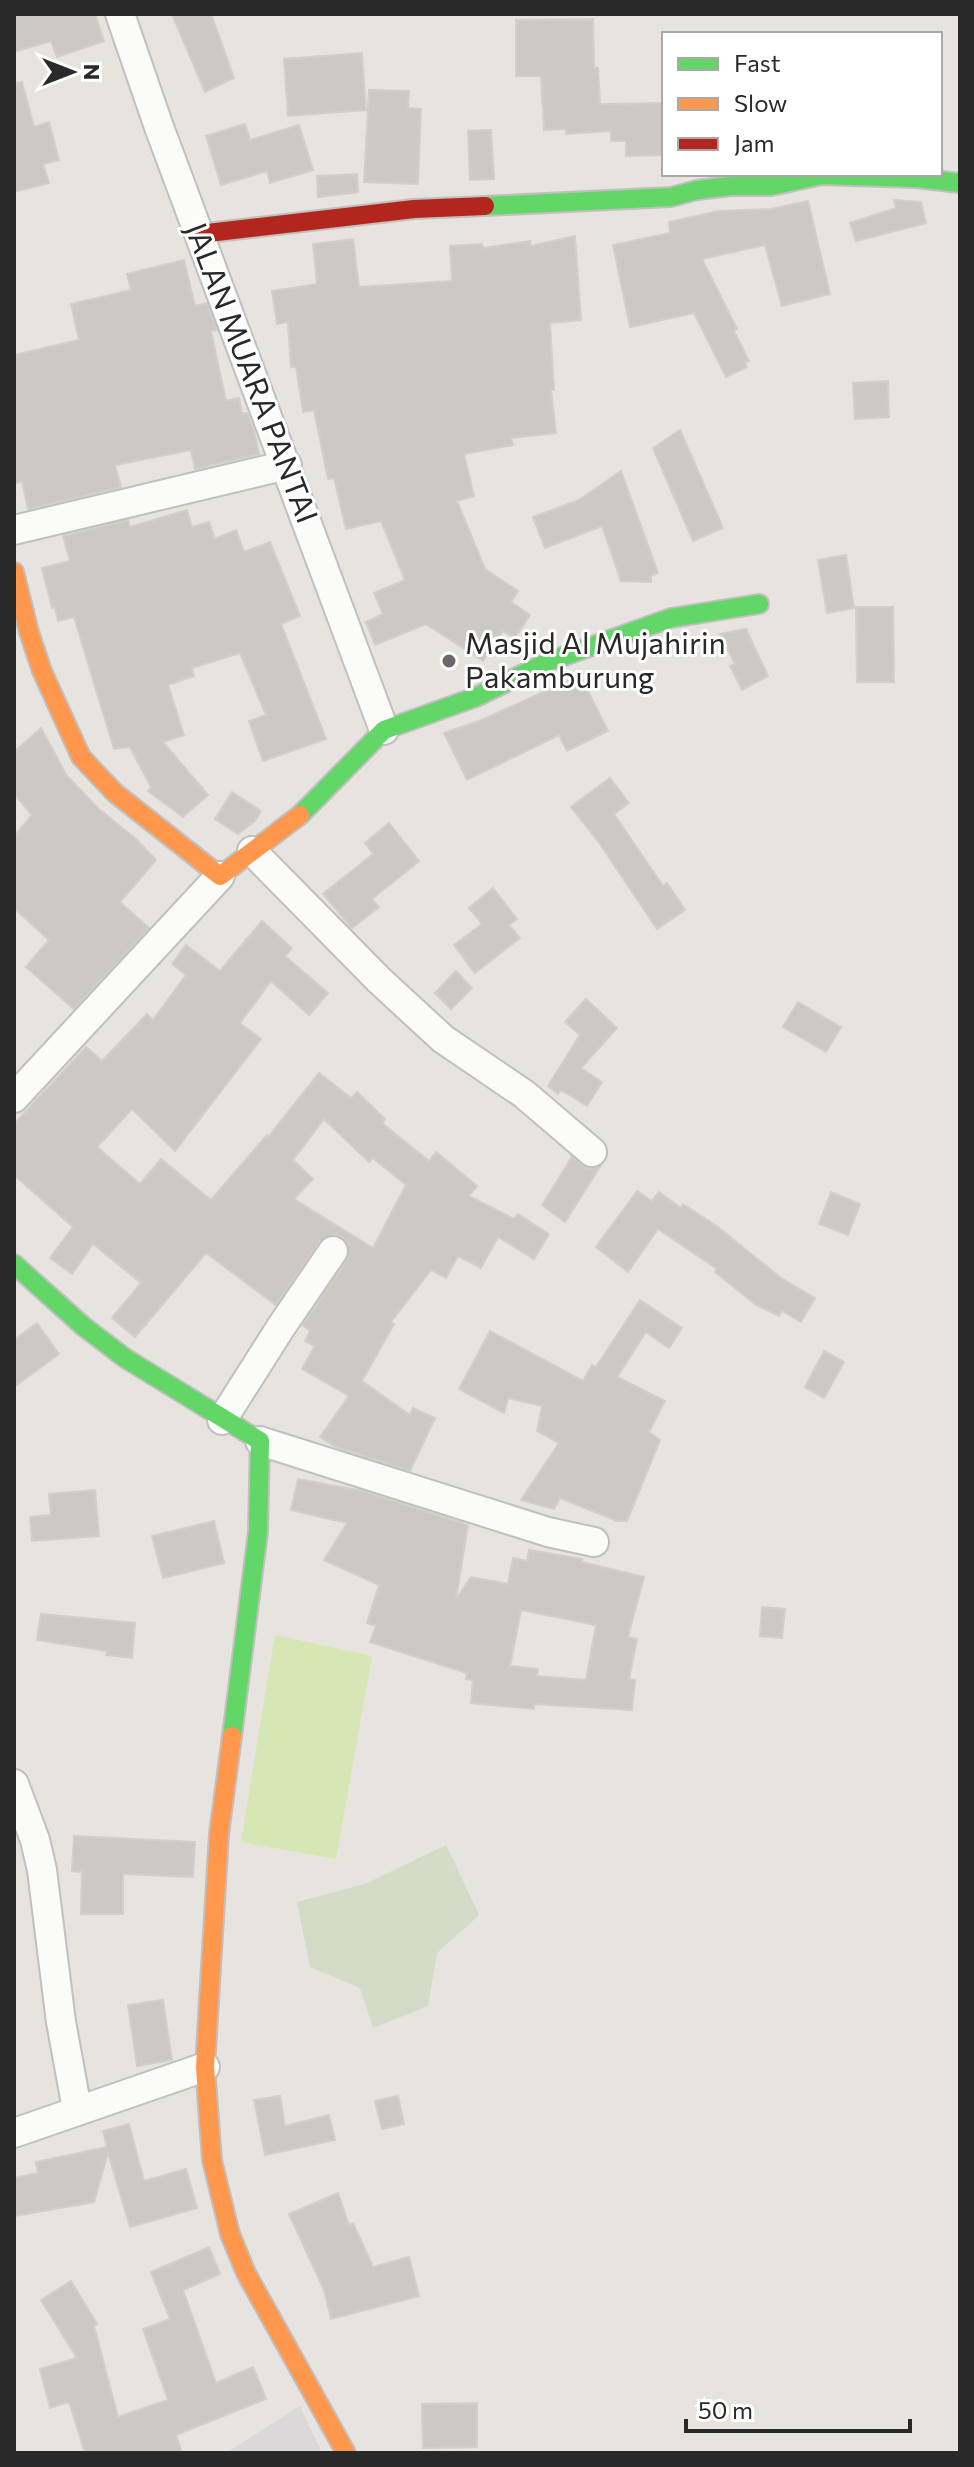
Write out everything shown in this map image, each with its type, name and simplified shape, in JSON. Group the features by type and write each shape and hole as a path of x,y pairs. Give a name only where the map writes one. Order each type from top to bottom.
{"street":[{"name":"JALAN MUARA PANTAI","path":"120,14 159,127 384,730"},
{"path":"199,234 414,209 671,197 731,186 771,186 817,176"},
{"path":"861,176 960,183"},
{"path":"14,530 287,465"},
{"path":"14,572 37,662 83,760 134,808 220,876"},
{"path":"14,1098 220,876 307,810 384,730 476,697 550,661 671,618 759,604"},
{"path":"252,851 379,980 443,1039 524,1094 592,1152"},
{"path":"222,1420 333,1251"},
{"path":"14,1264 83,1327 158,1381 260,1441 548,1532 594,1542"},
{"path":"260,1441 258,1532 219,1834 205,2067 212,2160 230,2234 246,2273 346,2453"},
{"path":"14,1784 35,1840 42,1870 61,2022 77,2109"},
{"path":"14,2133 205,2067"}],"shaded area":[{"path":"300,2406 322,2453 226,2453"}],"green space":[{"path":"275,1635 372,1656 336,1859 241,1842"},
{"path":"446,1845 479,1915 437,1953 428,2006 373,2028 360,1988 310,1967 297,1902 365,1884"}],"building":[{"path":"14,14 95,14 104,41 57,57 51,41 14,52"},
{"path":"172,14 211,14 234,78 205,92"},
{"path":"593,19 594,68 598,68 600,104 662,103 662,155 626,156 626,141 611,141 611,131 566,134 566,129 544,130 541,76 516,76 516,20"},
{"path":"362,53 366,110 288,116 284,59"},
{"path":"22,82 34,127 49,122 59,160 43,164 49,183 14,192 14,83"},
{"path":"369,90 409,91 408,108 421,109 418,184 364,182"},
{"path":"245,124 250,140 299,125 313,170 270,183 267,171 221,185 206,136"},
{"path":"491,130 494,179 470,180 468,131"},
{"path":"357,174 358,192 318,197 317,176"},
{"path":"894,200 921,202 926,223 856,241 850,223 896,208"},
{"path":"808,201 830,294 782,306 765,245 702,259 737,329 734,331 749,361 745,362 747,367 726,377 694,313 630,327 613,245 670,233 669,222 719,211 771,209"},
{"path":"575,236 581,320 550,323 554,390 551,390 556,433 511,438 513,445 464,454 474,496 457,501 485,569 518,591 511,602 530,615 515,638 503,631 483,661 426,624 375,645 366,622 383,614 374,593 405,580 381,521 346,529 334,478 328,479 314,410 303,412 296,367 291,367 288,322 277,324 272,291 317,284 313,244 353,239 359,287 452,281 450,246 482,244 483,248 530,241 531,246"},
{"path":"184,260 195,306 207,303 217,330 211,331 226,401 239,398 242,414 247,413 254,430 259,454 195,469 191,450 115,465 121,487 28,509 22,481 14,484 14,355 79,340 71,304 131,290 127,274"},
{"path":"888,381 889,417 855,419 853,383"},
{"path":"680,430 723,528 693,541 653,448"},
{"path":"621,471 658,573 651,576 651,582 621,581 602,526 545,548 533,517 579,500"},
{"path":"187,510 192,527 209,522 215,539 236,530 244,552 270,542 300,616 281,624 326,739 263,761 249,721 266,715 240,653 192,668 194,676 168,685 184,735 163,742 208,795 183,817 148,791 151,787 130,747 114,749 74,617 58,621 42,568 70,561 63,536 128,520 130,527"},
{"path":"846,555 854,608 827,613 818,560"},
{"path":"856,607 893,607 894,682 857,682"},
{"path":"746,629 768,676 742,690 730,666 735,664 720,634"},
{"path":"580,675 608,731 567,751 559,735 467,780 444,733 484,719"},
{"path":"41,728 67,776 156,860 120,902 149,928 74,1009 26,967 49,940 14,908 14,836 32,815 14,794 14,752"},
{"path":"610,778 629,803 614,814 663,886 667,883 685,910 657,929 571,807"},
{"path":"232,792 261,811 255,821 238,834 215,819"},
{"path":"389,823 419,861 372,899 379,907 352,928 323,894 373,854 365,843"},
{"path":"493,888 517,919 509,925 520,938 475,973 454,945 482,924 469,908"},
{"path":"262,921 292,948 285,956 328,993 309,1015 271,981 240,1023 261,1039 175,1151 132,1109 97,1147 140,1184 161,1159 211,1200 268,1137 319,1073 351,1098 357,1092 385,1119 382,1123 429,1161 436,1152 477,1186 469,1196 514,1219 518,1214 549,1234 534,1259 498,1237 481,1268 458,1256 446,1278 431,1270 391,1322 394,1324 362,1381 410,1415 413,1408 435,1418 410,1471 334,1446 320,1437 349,1396 302,1369 315,1346 305,1341 310,1331 303,1325 347,1260 349,1244 343,1238 334,1234 320,1241 276,1305 206,1253 135,1337 112,1318 141,1283 93,1244 72,1274 50,1258 73,1227 14,1175 14,1124 86,1047 102,1061 147,1014 153,1020 186,975 172,964 186,945 220,971","holes":["324,1119 369,1162 373,1158 406,1185 373,1248 294,1199 313,1179 293,1160"]},
{"path":"456,971 472,988 451,1009 435,993"},
{"path":"586,999 617,1028 581,1068 602,1082 587,1106 561,1090 558,1094 548,1086 580,1035 565,1022"},
{"path":"798,1002 841,1027 826,1052 783,1027"},
{"path":"572,1157 588,1168 600,1167 565,1222 542,1205"},
{"path":"637,1191 652,1201 659,1192 681,1208 683,1204 718,1227 781,1278 815,1298 801,1322 782,1311 779,1316 756,1305 715,1272 717,1269 658,1229 628,1272 596,1247"},
{"path":"831,1192 860,1204 848,1235 819,1224"},
{"path":"640,1300 682,1328 669,1348 646,1332 617,1377 665,1401 649,1432 660,1440 627,1521 617,1521 560,1498 554,1509 521,1500 559,1443 537,1431 542,1406 508,1398 504,1413 459,1389 490,1331 583,1381 592,1365 596,1367"},
{"path":"37,1323 59,1354 14,1387 14,1340"},
{"path":"824,1351 844,1362 824,1398 805,1387"},
{"path":"298,1479 362,1491 468,1525 456,1599 471,1577 508,1584 513,1558 527,1561 529,1550 582,1559 582,1562 644,1577 628,1637 637,1639 629,1679 635,1680 632,1710 534,1704 534,1709 471,1703 473,1680 466,1679 467,1673 370,1642 376,1626 367,1623 379,1585 324,1560 347,1523 291,1510","holes":["521,1610 596,1625 586,1680 537,1676 538,1669 510,1666"]},
{"path":"95,1490 99,1536 32,1541 30,1517 51,1515 49,1494"},
{"path":"214,1521 224,1563 163,1578 152,1536"},
{"path":"762,1607 785,1609 782,1638 760,1636"},
{"path":"41,1614 135,1623 132,1658 37,1640"},
{"path":"74,1836 195,1842 193,1877 123,1874 123,1914 81,1914 82,1872 72,1871"},
{"path":"163,2000 172,2060 137,2066 128,2005"},
{"path":"280,2096 285,2126 329,2115 335,2140 265,2155 254,2100"},
{"path":"398,2096 404,2124 382,2129 375,2101"},
{"path":"129,2124 144,2181 186,2169 197,2208 130,2227 108,2153 94,2202 14,2216 14,2178 38,2173 36,2162 107,2147 103,2131"},
{"path":"338,2193 349,2225 353,2223 373,2267 409,2257 419,2296 331,2319 324,2290 289,2214"},
{"path":"209,2247 220,2274 183,2290 216,2383 253,2367 266,2399 176,2435 182,2453 85,2453 69,2402 50,2408 40,2369 77,2358 41,2300 71,2281 97,2324 94,2326 118,2417 168,2400 143,2329 170,2319 151,2272"},
{"path":"477,2403 477,2447 423,2448 422,2404"}],"traffic: fast":[{"path":"485,206 671,197 731,186 771,186 817,176"},
{"path":"853,176 960,183"},
{"path":"300,815 384,730 476,697 550,661 671,618 759,604"},
{"path":"14,1264 83,1326 125,1358 260,1441 258,1532 232,1736"}],"traffic: slow":[{"path":"14,572 42,671 81,757 115,793 220,876 300,815"},
{"path":"232,1736 219,1834 205,2067 212,2160 230,2234 246,2273 346,2453"}],"traffic: jam":[{"path":"199,234 414,209 485,206"}],"place":[{"name":"Masjid Al Mujahirin Pakamburung","path":"449,661"}]}
